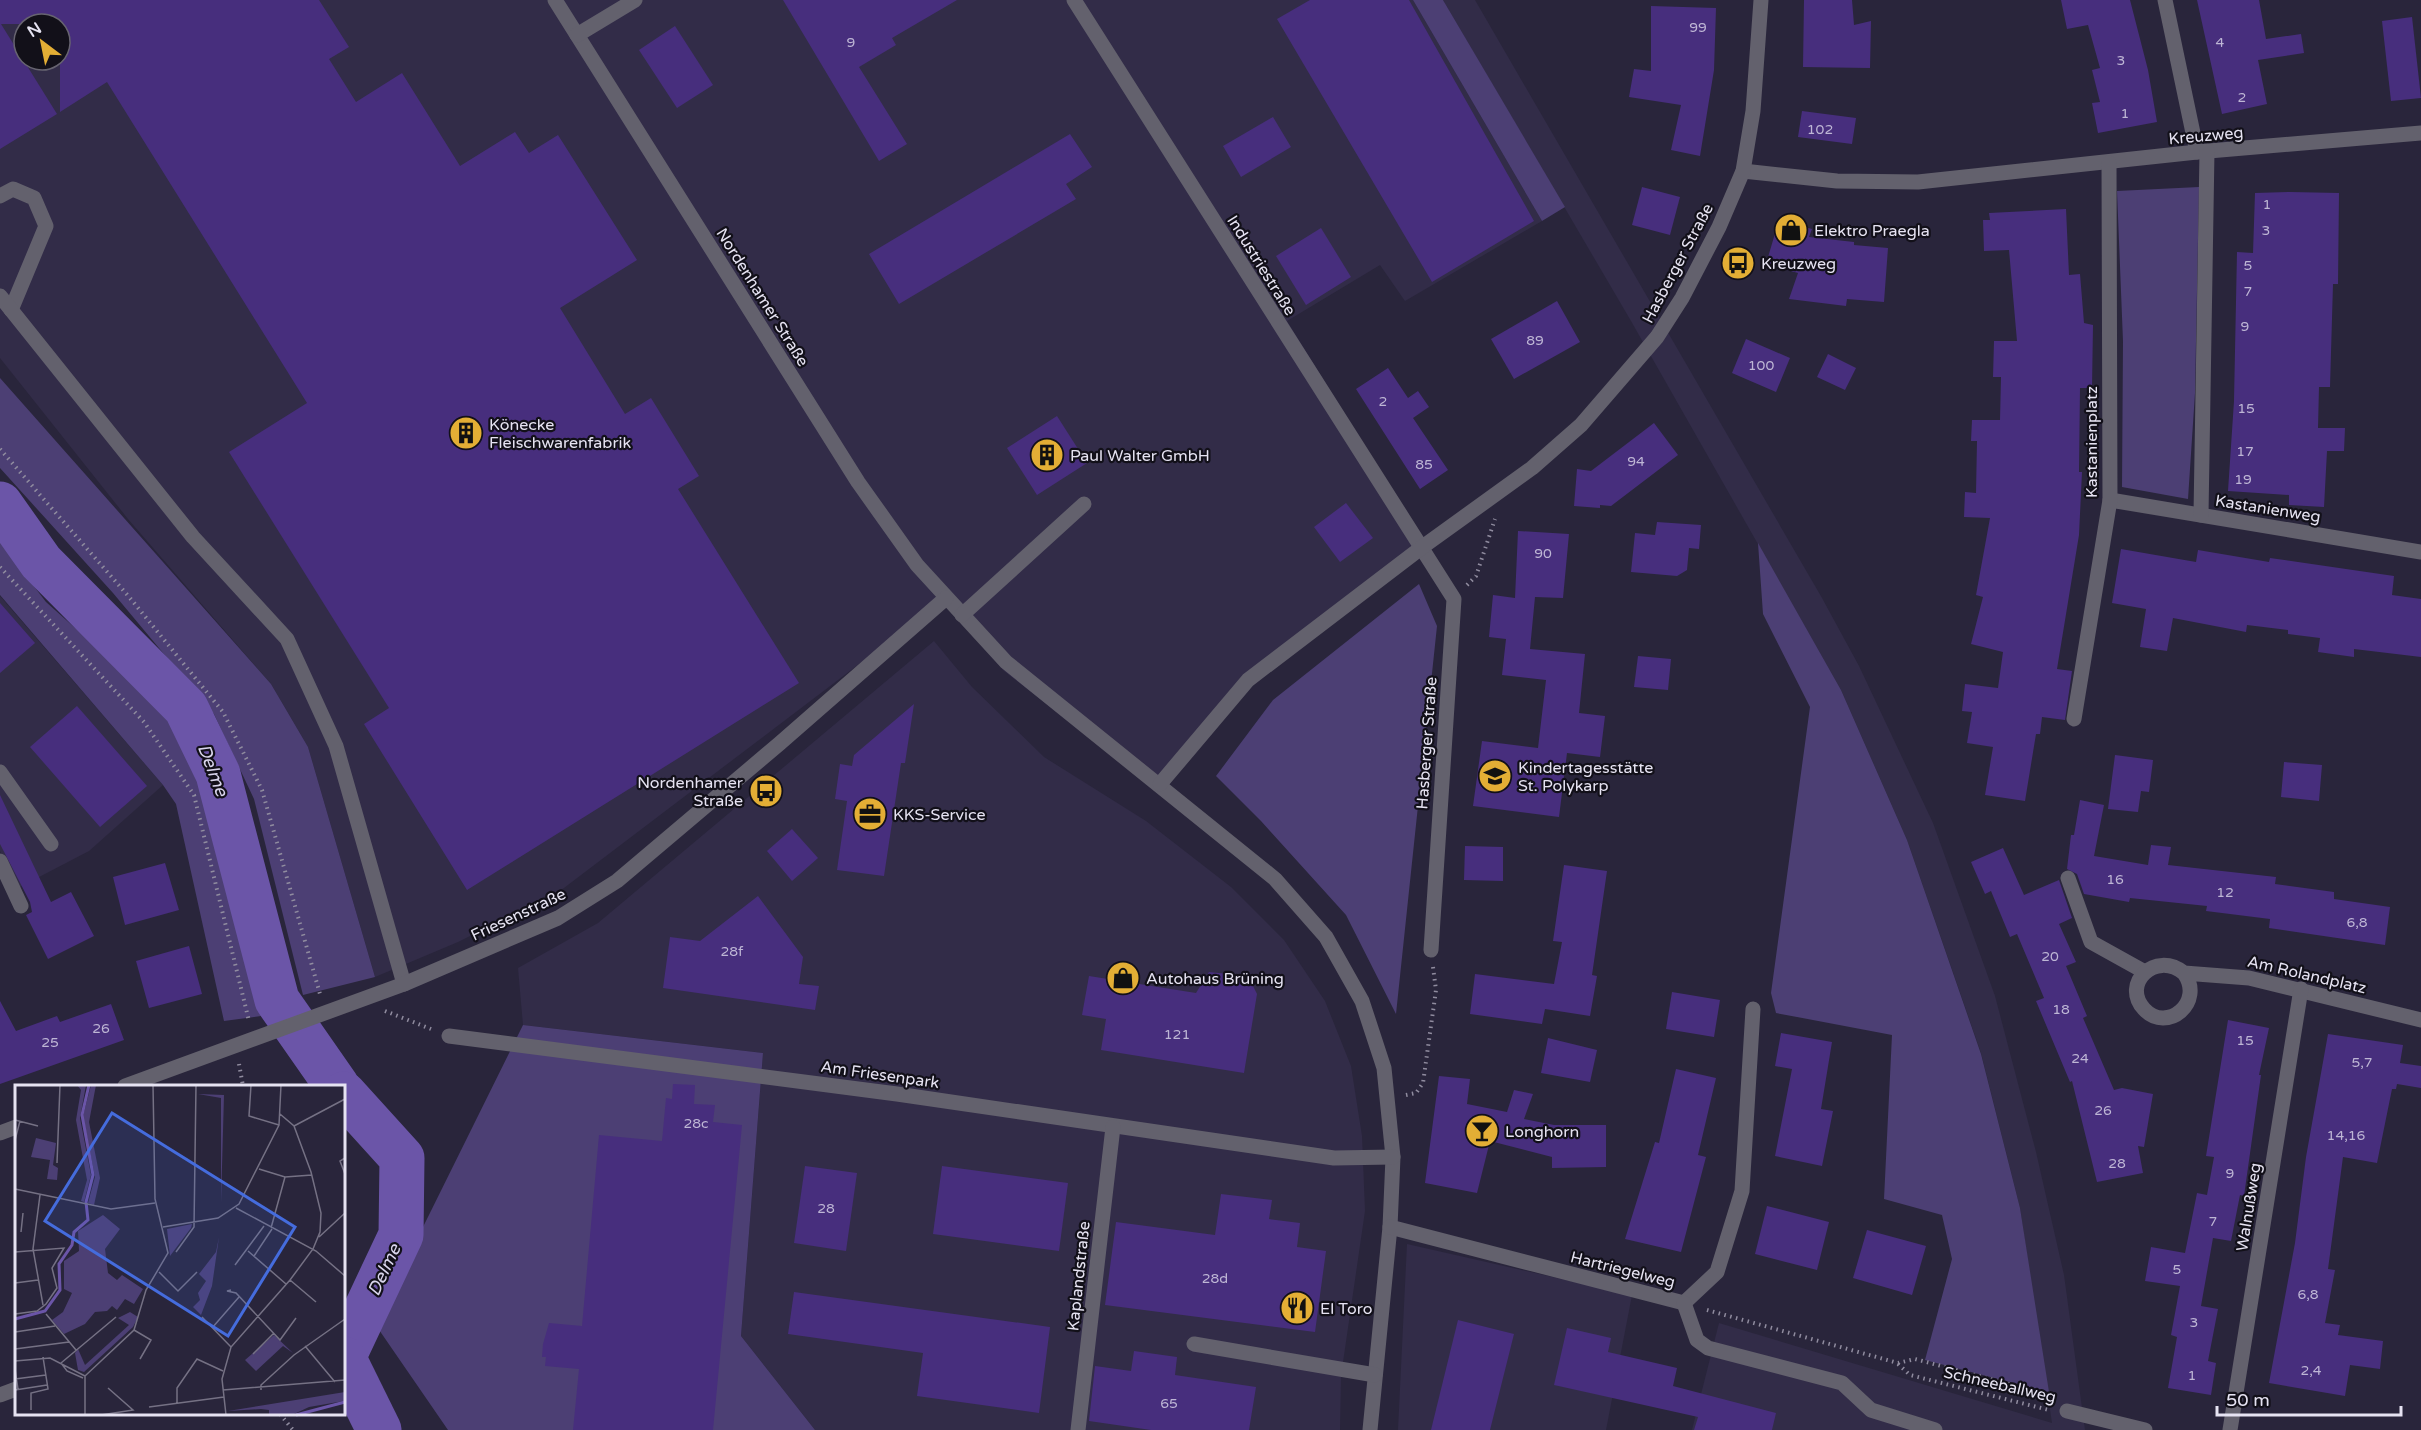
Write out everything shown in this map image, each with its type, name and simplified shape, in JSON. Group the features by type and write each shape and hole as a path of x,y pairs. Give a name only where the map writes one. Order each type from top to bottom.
{"street":[{"name":"Nordenhamer Straße","path":"555,0 858,482 917,565 1006,662 1275,879 1326,937 1362,1001 1384,1068 1388,1099 1393,1157 1390,1227 1370,1430"},
{"path":"577,35 635,0"},
{"name":"Industriestraße","path":"1074,0 1421,548"},
{"name":"Hasberger Straße","path":"1160,784 1248,680 1421,548 1506,488 1581,425 1657,337 1682,298 1719,227 1743,171 1753,111 1761,0"},
{"path":"2165,0 2202,152 2201,515"},
{"name":"Kreuzweg","path":"1743,171 1836,181 1918,182 2202,152 2421,133"},
{"name":"Kastanienplatz","path":"2074,719 2109,500 2109,163"},
{"path":"0,196 13,189 34,198 46,225 11,310"},
{"path":"0,296 193,537 286,639 336,746 404,984"},
{"name":"Kastanienweg","path":"2109,500 2421,552"},
{"path":"962,615 1084,504"},
{"path":"1421,548 1454,598"},
{"name":"Friesenstraße","path":"128,1085 404,984 558,918 616,881 779,744 946,598"},
{"name":"Hasberger Straße","path":"1431,950 1454,598"},
{"path":"0,772 51,844"},
{"path":"0,861 21,906"},
{"path":"2068,878 2091,942 2145,972 2139,980 2137,991 2140,1004 2146,1011 2161,1018 2177,1014 2188,1003 2191,987 2184,973"},
{"name":"Am Rolandplatz","path":"2145,972 2155,965 2164,964 2176,967 2184,973 2249,978 2301,988 2421,1020"},
{"name":"Walnußweg","path":"2230,1430 2301,988"},
{"name":"Hartriegelweg","path":"1390,1227 1684,1303 1717,1272 1742,1191 1753,1009"},
{"name":"Am Friesenpark","path":"449,1036 897,1094 1334,1158 1393,1157"},
{"path":"0,1133 15,1127"},
{"name":"Kaplandstraße","path":"1078,1430 1113,1127"},
{"path":"1684,1303 1697,1340 1708,1348 1842,1383 1871,1410 1935,1430"},
{"path":"1194,1344 1375,1375"},
{"path":"0,1395 15,1389"},
{"path":"2067,1411 2145,1430"}],"path":[{"path":"0,449 130,598 223,712 262,790 321,1013"},
{"path":"1454,598 1476,576 1506,488"},
{"path":"0,567 144,722 195,795 259,1037"},
{"path":"1388,1099 1416,1093 1423,1083 1436,990 1431,950"},
{"path":"375,994 384,1011 449,1036"},
{"name":"Schneeballweg","path":"1684,1303 1898,1363 1915,1359 2043,1393 2067,1411"},
{"name":"Schneeballweg","path":"1898,1363 1910,1375 2043,1410 2067,1411"},
{"path":"282,1415 293,1430"}],"shaded area":[{"path":"0,0 1413,0 1542,221 1405,301 1380,265 1287,321 1422,538 1231,689 1154,788 1004,671 942,601 560,891 458,942 375,977 308,747 271,684 128,519 0,358"},
{"path":"1413,0 1443,0 1565,207 1542,221"},
{"path":"1443,0 1475,0 1822,598 1859,666 1933,823 1995,996 2036,1152 2064,1275 2085,1430 1692,1430 1719,1323 2052,1423 2020,1208 1981,1053 1907,840 1841,690 1631,321"},
{"path":"2199,187 2195,393 2188,499 2122,487 2123,341 2117,191"},
{"path":"0,378 271,684 308,747 375,977 303,995 254,799 214,714 113,593 0,468"},
{"path":"0,542 46,602 168,711 206,784 261,1016 224,1021 176,804 163,785 0,595"},
{"path":"1758,543 1841,690 1907,840 1981,1054 2020,1208 2049,1392 1925,1360 1952,1259 1942,1215 1884,1199 1892,1035 1776,1013 1771,993 1810,707 1763,614"},
{"path":"1419,584 1437,626 1396,1014 1346,915 1261,821 1216,776 1273,700"},
{"path":"0,596 163,785 89,851 18,888 0,851"},
{"path":"934,641 972,687 1044,757 1146,821 1231,887 1284,940 1325,1001 1351,1066 1362,1136 1365,1211 1341,1376 1340,1430 815,1430 741,1336 763,1053 523,1025 518,968 598,923"},
{"path":"523,1025 763,1053 741,1336 815,1430 448,1430 375,1324"},
{"path":"1407,1244 1632,1295 1606,1430 1398,1430"}],"building":[{"name":"Könecke Fleischwarenfabrik","path":"0,0 319,0 349,47 329,59 356,102 402,73 460,166 515,132 529,153 558,135 637,260 560,308 625,414 651,398 699,476 678,489 799,683 467,890 364,724 389,708 229,452 307,403 107,82 60,112 60,72 72,72 72,12 12,12 12,24 1,24 12,42 12,72 31,72 57,114 0,149"},
{"path":"783,0 957,0 892,38 896,45 859,67 907,144 879,161"},
{"path":"1310,0 1409,0 1534,221 1432,282 1277,19"},
{"path":"1804,0 1852,0 1854,25 1871,21 1870,68 1803,67"},
{"path":"2061,0 2130,0 2148,70 2157,122 2098,133 2092,103 2100,102 2092,70 2100,68 2088,25 2067,29"},
{"path":"2197,0 2259,0 2266,39 2301,34 2304,53 2258,60 2267,104 2222,114"},
{"path":"1651,6 1716,8 1714,70 1700,156 1671,150 1681,105 1629,97 1634,69 1651,71"},
{"path":"2412,17 2421,98 2391,101 2382,21"},
{"path":"675,26 713,85 677,108 639,50"},
{"path":"1802,111 1856,118 1852,144 1798,137"},
{"path":"1273,117 1291,147 1241,177 1223,146"},
{"path":"1070,134 1092,167 1066,184 1076,199 899,304 869,254"},
{"path":"1642,187 1680,197 1670,235 1632,225"},
{"path":"2255,193 2339,193 2338,284 2333,284 2330,387 2319,387 2318,428 2345,428 2344,451 2327,451 2324,507 2289,505 2289,495 2228,491 2234,401 2237,252 2253,253"},
{"path":"2066,209 2069,275 2080,274 2084,323 2093,325 2092,388 2080,388 2079,472 2082,472 2079,535 2057,669 2072,671 2065,720 2042,717 2040,734 2036,734 2025,801 1985,795 1993,747 1967,743 1972,712 1962,711 1965,684 1998,688 2003,652 1971,644 1983,597 1976,595 1990,518 1964,517 1965,492 1976,493 1977,441 1971,441 1972,420 2000,420 2001,377 1993,377 1994,341 2017,341 2009,250 1984,251 1983,220 1990,220 1989,213"},
{"path":"1779,220 1812,229 1809,237 1888,248 1884,302 1847,299 1846,306 1789,299 1798,273 1766,264"},
{"path":"1321,228 1351,277 1306,305 1276,256"},
{"path":"1557,301 1580,342 1514,379 1491,339"},
{"path":"1746,339 1790,358 1776,392 1732,373"},
{"path":"1828,354 1856,368 1845,390 1817,377"},
{"path":"1388,368 1408,398 1418,391 1429,407 1413,418 1448,470 1420,489 1356,389"},
{"name":"Paul Walter GmbH","path":"1057,416 1087,463 1037,495 1007,448"},
{"path":"1654,423 1678,455 1611,506 1600,505 1600,508 1574,506 1577,469 1591,471"},
{"path":"1346,503 1373,538 1340,562 1314,527"},
{"path":"1657,522 1701,525 1699,549 1689,548 1687,570 1677,576 1631,572 1635,533 1655,535"},
{"path":"1518,531 1569,534 1563,598 1535,597 1530,649 1585,654 1579,713 1605,716 1600,757 1567,753 1559,817 1473,806 1482,741 1538,748 1546,680 1502,675 1506,639 1489,637 1493,595 1515,598"},
{"path":"2121,549 2196,562 2198,550 2269,562 2270,558 2394,576 2392,595 2421,599 2421,657 2354,649 2354,657 2318,652 2320,638 2288,634 2288,630 2247,625 2246,632 2173,618 2167,651 2140,647 2146,609 2112,603"},
{"path":"0,603 35,643 0,673"},
{"path":"1638,656 1671,659 1668,690 1634,687"},
{"path":"914,704 905,763 901,763 884,876 837,870 847,801 835,799 840,764 852,766 854,755"},
{"path":"77,706 147,786 100,827 30,747"},
{"path":"2115,755 2153,760 2149,792 2141,791 2138,812 2108,809"},
{"path":"2284,762 2322,765 2319,801 2281,797"},
{"path":"0,795 51,902 71,892 94,936 48,959 26,915 32,912 30,902 0,844"},
{"path":"2080,800 2104,805 2094,856 2148,865 2151,845 2171,847 2168,865 2276,877 2275,884 2334,892 2334,899 2390,907 2385,945 2269,928 2270,919 2206,911 2207,906 2130,898 2129,902 2084,894 2077,874 2067,869 2071,835 2074,835"},
{"path":"792,829 818,858 792,881 767,851"},
{"path":"1465,846 1503,847 1503,881 1464,880"},
{"path":"2003,848 2024,895 2059,880 2072,918 2059,924 2076,962 2066,966 2087,1016 2083,1018 2114,1090 2122,1088 2153,1094 2144,1147 2138,1146 2143,1173 2097,1182 2072,1081 2070,1082 2036,1001 2044,998 2017,934 2010,937 1991,891 1985,894 1971,862"},
{"path":"165,863 179,910 125,925 113,877"},
{"path":"1564,865 1607,871 1592,975 1597,976 1590,1016 1545,1009 1542,1024 1470,1014 1475,974 1554,984 1562,942 1553,941"},
{"path":"758,896 803,957 799,984 819,986 815,1010 663,988 670,937 700,941"},
{"path":"189,946 202,994 149,1008 136,961"},
{"path":"1209,972 1248,976 1257,994 1244,1073 1101,1050 1106,1019 1082,1015 1089,976 1196,993"},
{"path":"1672,992 1720,1000 1714,1037 1666,1029"},
{"path":"0,1001 16,1031 57,1016 60,1022 111,1004 124,1040 0,1084"},
{"path":"2228,1020 2269,1028 2259,1075 2261,1075 2244,1196 2240,1195 2231,1241 2213,1238 2201,1306 2218,1309 2208,1361 2216,1363 2211,1395 2168,1388 2177,1337 2171,1335 2180,1286 2145,1281 2151,1247 2185,1253 2197,1193 2207,1195 2214,1157 2206,1156"},
{"path":"1781,1033 1832,1042 1821,1109 1833,1111 1822,1166 1775,1156 1792,1069 1775,1066"},
{"path":"2328,1034 2403,1045 2400,1063 2421,1066 2421,1088 2397,1084 2396,1089 2392,1089 2377,1163 2343,1157 2328,1269 2335,1270 2325,1323 2340,1325 2338,1335 2383,1341 2380,1369 2350,1365 2345,1396 2269,1383 2295,1243 2306,1157"},
{"path":"1548,1038 1597,1050 1590,1082 1541,1073"},
{"path":"1676,1069 1716,1078 1698,1155 1706,1157 1681,1252 1625,1239 1655,1142 1659,1143"},
{"name":"Longhorn","path":"1439,1076 1470,1079 1467,1104 1507,1112 1514,1090 1533,1094 1524,1119 1554,1125 1606,1125 1606,1167 1552,1168 1552,1157 1490,1141 1477,1193 1425,1183"},
{"path":"673,1084 695,1085 694,1104 715,1105 713,1122 742,1125 713,1430 573,1430 579,1369 545,1366 546,1357 542,1357 543,1344 549,1323 582,1326 599,1135 662,1141 666,1098 672,1099"},
{"path":"805,1166 857,1173 846,1251 794,1243"},
{"path":"942,1166 1068,1183 1059,1251 933,1234"},
{"path":"1221,1194 1272,1200 1269,1219 1300,1223 1297,1247 1326,1251 1315,1332 1105,1305 1116,1222 1215,1235"},
{"path":"1767,1206 1829,1222 1817,1270 1755,1254"},
{"path":"1867,1230 1926,1246 1912,1295 1853,1278"},
{"path":"794,1292 1050,1327 1039,1413 917,1396 923,1353 788,1334"},
{"path":"1458,1320 1514,1334 1490,1430 1431,1430"},
{"path":"1567,1328 1611,1338 1608,1352 1677,1368 1673,1386 1776,1413 1772,1430 1694,1430 1698,1417 1554,1385"},
{"path":"1134,1351 1177,1357 1175,1375 1256,1387 1249,1430 1151,1430 1089,1421 1095,1366 1131,1371"}],"waterway":[{"name":"Delme","path":"0,504 41,562 186,708 218,774 277,1000 336,1085"},
{"name":"Delme","path":"345,1095 402,1158 401,1235 345,1354"},
{"name":"Delme","path":"345,1361 379,1430"}],"place":[{"name":"Elektro Praegla","path":"1791,230"},
{"name":"Kreuzweg","path":"1738,263"},
{"name":"Könecke Fleischwarenfabrik","path":"466,433"},
{"name":"Paul Walter GmbH","path":"1047,455"},
{"name":"Kindertagesstätte St. Polykarp","path":"1495,776"},
{"name":"Nordenhamer Straße","path":"766,791"},
{"name":"KKS-Service","path":"870,814"},
{"name":"Autohaus Brüning","path":"1123,978"},
{"name":"Longhorn","path":"1482,1131"},
{"name":"El Toro","path":"1297,1308"}]}
